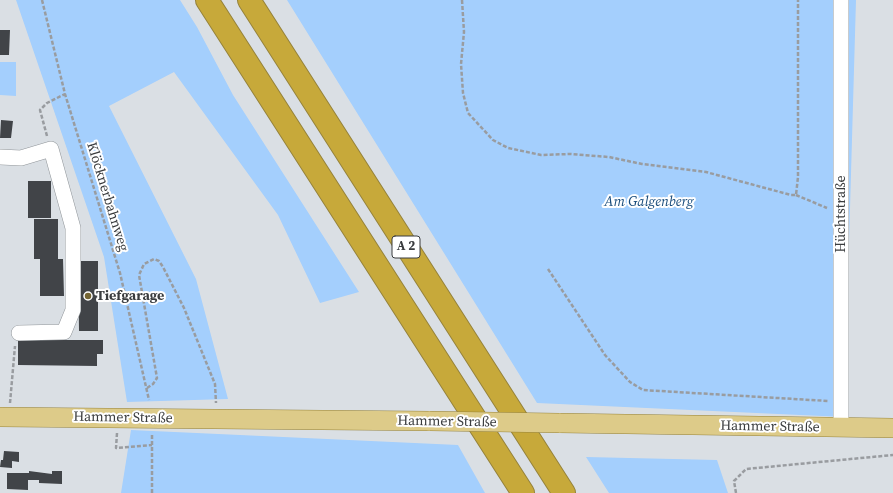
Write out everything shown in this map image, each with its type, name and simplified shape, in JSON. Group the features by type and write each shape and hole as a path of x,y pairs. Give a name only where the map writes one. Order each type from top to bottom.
{"highway":[{"name":"A 2","path":"207,0 523,493"},
{"name":"A 2","path":"249,0 564,493"}],"main road":[{"name":"Hammer Straße","path":"5,417 430,421 893,428"}],"street":[{"name":"Hüchtstraße","path":"841,0 841,428"},
{"path":"0,157 21,158 51,150 72,228 73,310 64,332 19,333"}],"path":[{"name":"Klöcknerbahnweg","path":"42,0 65,94 120,273 149,400"},
{"path":"462,0 464,32 461,64 463,93 468,113 493,140 508,148 541,156 570,154 609,157 642,164 706,172 791,195 796,195 841,214"},
{"path":"796,195 798,177 798,0"},
{"path":"51,150 40,110 47,103 65,94"},
{"path":"147,388 153,384 157,378 139,275 144,264 154,259 159,261 163,267 184,308 215,384 218,419"},
{"path":"548,268 605,355 630,382 644,390 841,402"},
{"path":"5,417 16,336 19,333"},
{"path":"117,432 116,448 152,444"},
{"path":"152,435 152,493"},
{"path":"736,493 734,481 746,469 893,455"}],"green space":[{"path":"16,0 180,0 197,27 233,95 359,292 320,303 278,215 174,72 109,106 196,279 228,399 127,402 104,257"},
{"name":"Am Galgenberg","path":"287,0 856,0 844,417 537,403"},
{"path":"0,62 16,62 16,96 0,95"},
{"path":"131,430 458,445 485,493 121,493"},
{"path":"586,457 717,460 728,493 609,493"}],"building":[{"path":"0,30 10,30 9,55 0,55"},
{"path":"1,120 13,121 11,138 0,138"},
{"path":"28,181 51,181 51,218 28,218"},
{"path":"34,219 58,219 58,259 63,259 64,296 40,296 40,259 34,259"},
{"name":"Tiefgarage","path":"78,261 98,261 98,331 79,331"},
{"path":"18,340 103,340 103,354 97,354 97,366 18,365"},
{"path":"4,451 19,452 19,462 12,461 12,468 0,467 1,460 3,460"},
{"path":"29,471 52,474 52,471 62,471 62,484 39,483 39,480 28,480 28,490 7,489 7,473 29,473"}],"place":[{"name":"Tiefgarage","path":"88,296"}]}
